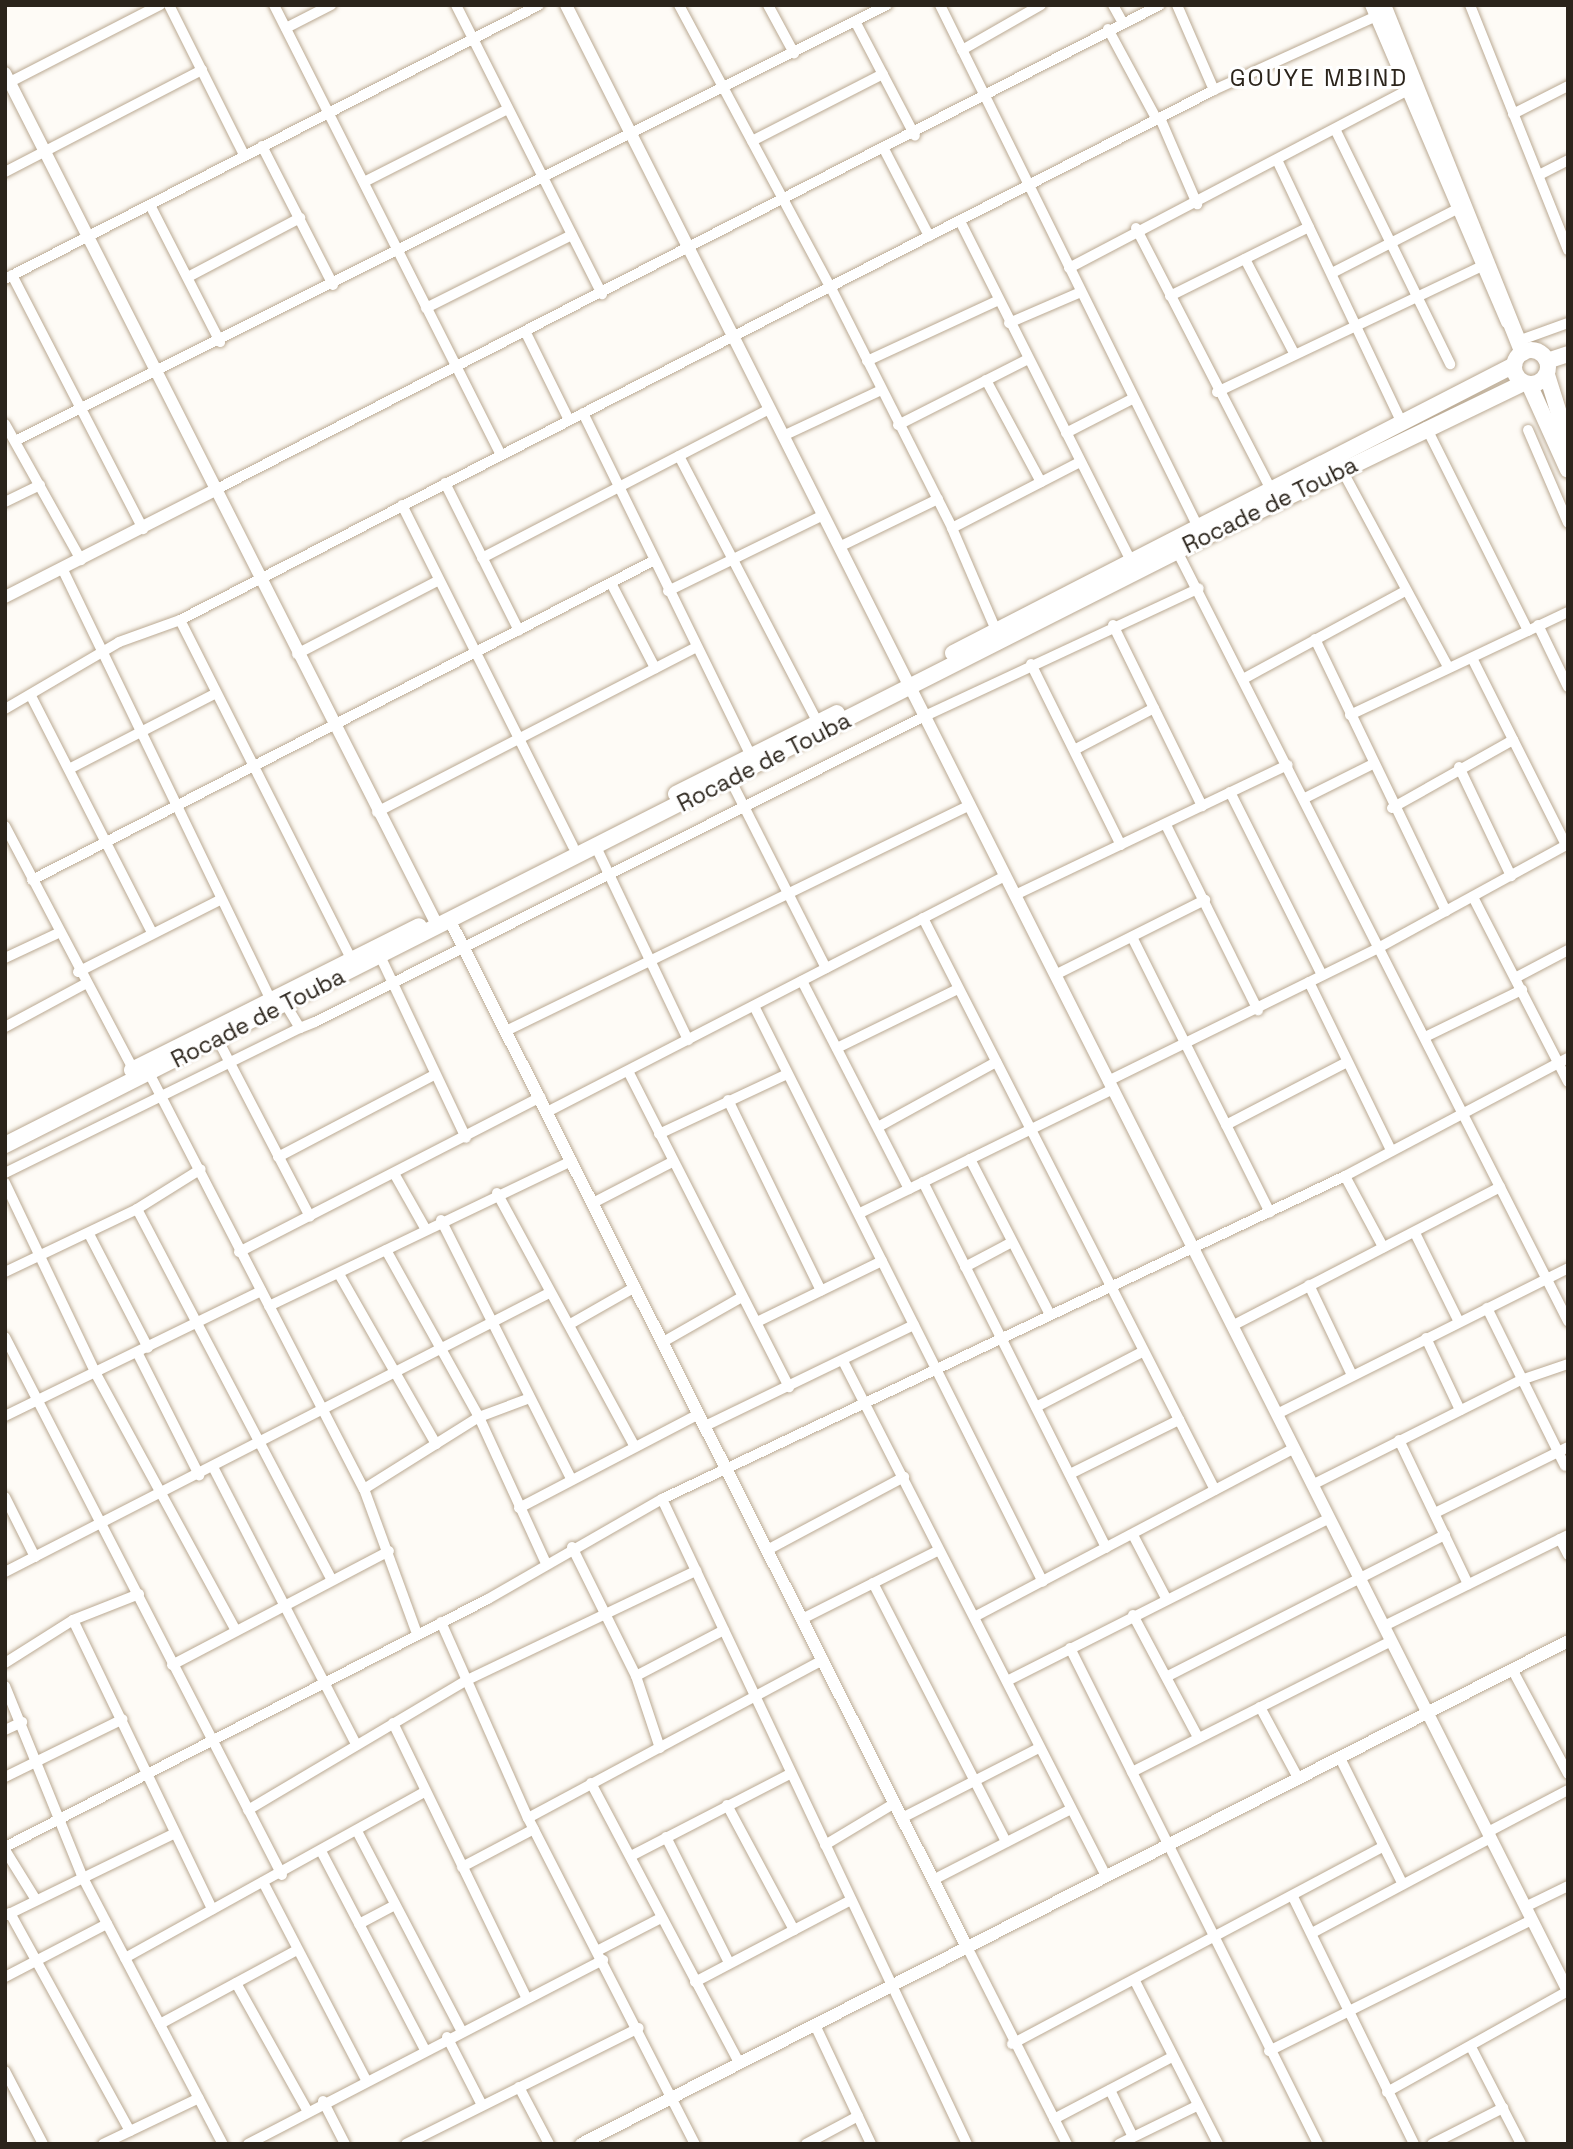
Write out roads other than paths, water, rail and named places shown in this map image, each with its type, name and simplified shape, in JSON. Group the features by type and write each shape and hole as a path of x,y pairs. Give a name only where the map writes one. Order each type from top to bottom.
{"main road":[{"path":"1379,11 1517,347 1527,384 1568,470"},
{"path":"1517,347 1538,351 1547,368 1568,442"},
{"name":"Rocade de Touba","path":"5,1134 141,1071 218,1040 351,956 441,922 596,847 730,779 907,683 1178,551 1201,533 1271,490 1402,423 1517,347"},
{"path":"1547,368 1568,354"},
{"name":"Rocade de Touba","path":"998,637 1131,561 1342,470 1426,427 1527,384 1547,368"},
{"name":"Rocade de Touba","path":"5,1144 278,1002 380,956 573,847 751,756 907,683"}],"street":[{"path":"160,5 8,78 377,812 441,922 465,950 508,1030 702,1420 771,1548 802,1619 967,1947 1012,2043 1067,2144"},
{"path":"169,5 244,155"},
{"path":"274,5 501,455"},
{"path":"286,28 331,5"},
{"path":"456,5 602,294"},
{"path":"143,529 77,410 9,277 539,5"},
{"path":"566,5 1568,1991 1387,2092"},
{"path":"679,5 722,91 831,288 898,425 938,499 998,637"},
{"path":"768,5 794,53"},
{"path":"15,441 220,342 722,91 887,5"},
{"path":"940,5 1201,533"},
{"path":"962,50 1041,5"},
{"path":"1113,5 1122,23"},
{"path":"5,597 915,136 984,92 1160,5"},
{"path":"1177,5 1214,90"},
{"path":"1370,5 1379,11"},
{"path":"1470,5 1568,250"},
{"path":"5,709 104,651 180,620 929,236 1030,188 1214,90 1379,11"},
{"path":"856,23 915,136"},
{"path":"1108,29 1159,119 1198,204"},
{"path":"5,172 202,71"},
{"path":"752,141 883,74"},
{"path":"1513,114 1568,86"},
{"path":"1069,268 1136,228 1198,204 1411,89 1455,210 1484,265 1217,392"},
{"path":"364,182 508,109"},
{"path":"1335,129 1450,364"},
{"path":"262,146 333,285"},
{"path":"885,151 929,236"},
{"path":"1539,175 1568,160"},
{"path":"1278,162 1402,423"},
{"path":"150,205 220,342"},
{"path":"1332,274 1455,210"},
{"path":"188,277 300,218"},
{"path":"960,221 997,301 1131,561"},
{"path":"1170,296 1309,227"},
{"path":"1136,228 1217,392 1271,490"},
{"path":"426,308 572,235"},
{"path":"1245,259 1294,354"},
{"path":"1009,323 1081,292"},
{"path":"867,361 997,301"},
{"path":"1517,347 1568,323"},
{"path":"526,333 569,420"},
{"path":"898,425 1028,359"},
{"path":"985,380 1041,482"},
{"path":"783,436 881,390"},
{"path":"1066,433 1134,398"},
{"path":"482,558 770,409"},
{"path":"583,413 653,561 751,756"},
{"path":"5,424 81,560"},
{"path":"1426,427 1528,631"},
{"path":"1528,430 1568,523"},
{"path":"679,456 818,723"},
{"path":"952,528 1080,462"},
{"path":"1342,470 1448,667"},
{"path":"445,483 519,631"},
{"path":"5,502 40,485"},
{"path":"839,547 938,499"},
{"path":"402,505 573,847"},
{"path":"668,591 823,515"},
{"path":"1178,551 1245,678 1568,1321"},
{"path":"32,880 653,561"},
{"path":"62,568 104,651 137,733 220,900 278,1002 300,1028"},
{"path":"297,654 439,580"},
{"path":"611,583 655,668"},
{"path":"5,1173 159,1093 465,950 744,806 1031,664 1199,588"},
{"path":"1245,678 1405,591"},
{"path":"1350,715 1568,611"},
{"path":"180,620 351,956"},
{"path":"1113,625 1202,806"},
{"path":"1538,625 1568,687"},
{"path":"1315,639 1371,765 1446,911"},
{"path":"377,812 696,647"},
{"path":"860,1213 1030,1130 1187,1044 1380,947 1567,845 1472,658"},
{"path":"1031,664 1076,749 1121,845"},
{"path":"69,769 216,692"},
{"path":"31,696 152,932"},
{"path":"1076,749 1154,708"},
{"path":"1392,808 1459,767 1513,740"},
{"path":"1015,895 1288,765"},
{"path":"1305,798 1371,765"},
{"path":"1459,767 1510,876"},
{"path":"730,779 826,968"},
{"path":"1230,792 1322,975"},
{"path":"508,1030 652,964 970,805"},
{"path":"1166,825 1258,1010"},
{"path":"5,826 56,933 141,1071 159,1093 201,1169 239,1252 326,1410 364,1489 389,1550 417,1634"},
{"path":"596,847 688,1040"},
{"path":"547,1112 1005,876"},
{"path":"1473,897 1515,978 1563,1061 1568,1082"},
{"path":"78,972 152,932 220,900"},
{"path":"1055,975 1205,900"},
{"path":"923,918 1106,1287 1215,1490"},
{"path":"5,958 56,933"},
{"path":"1132,937 1270,1212"},
{"path":"1515,978 1568,950"},
{"path":"380,956 466,1138"},
{"path":"802,981 909,1189"},
{"path":"1310,982 1391,1150"},
{"path":"5,1027 85,984"},
{"path":"837,1048 958,989"},
{"path":"1425,1037 1522,990"},
{"path":"754,1006 1043,1582"},
{"path":"218,1040 310,1217"},
{"path":"36,1899 5,1849 441,1622 545,1561 662,1499 867,1405 1000,1336 1192,1245 1270,1212 1563,1061"},
{"path":"878,1127 996,1062"},
{"path":"1226,1125 1347,1062"},
{"path":"628,1071 672,1162 789,1387"},
{"path":"659,1134 787,1074"},
{"path":"278,1157 434,1075"},
{"path":"239,1252 395,1175 540,1097"},
{"path":"728,1100 821,1291"},
{"path":"970,1159 1049,1313"},
{"path":"269,1306 339,1274 441,1220 572,1161"},
{"path":"593,1203 672,1162"},
{"path":"5,1272 137,1209 201,1169"},
{"path":"395,1175 425,1228"},
{"path":"1345,1175 1384,1247"},
{"path":"923,1182 1106,1548"},
{"path":"5,1183 37,1256 96,1374 160,1497 234,1628"},
{"path":"1232,1326 1500,1187"},
{"path":"498,1193 549,1293 572,1323 635,1447"},
{"path":"137,1209 331,1579"},
{"path":"441,1220 570,1476"},
{"path":"1415,1233 1459,1322"},
{"path":"89,1234 148,1348"},
{"path":"965,1267 1012,1242"},
{"path":"386,1250 479,1417 545,1561"},
{"path":"757,1322 882,1261"},
{"path":"1276,1414 1568,1268"},
{"path":"339,1274 436,1444"},
{"path":"1309,1286 1352,1375"},
{"path":"572,1323 635,1287"},
{"path":"5,1416 138,1354 196,1318 261,1291"},
{"path":"5,1572 160,1497 260,1440 326,1410 493,1320 549,1293"},
{"path":"663,1342 742,1297"},
{"path":"1487,1308 1565,1466"},
{"path":"519,1508 570,1476 635,1447 789,1387 914,1325"},
{"path":"5,1337 282,1875"},
{"path":"1426,1338 1460,1410"},
{"path":"1035,1407 1142,1352"},
{"path":"138,1354 199,1475"},
{"path":"843,1361 939,1550 976,1616 1039,1748 1106,1876"},
{"path":"1312,1485 1521,1380 1568,1364"},
{"path":"364,1489 479,1417 530,1398"},
{"path":"1070,1474 1179,1420"},
{"path":"1399,1440 1468,1584"},
{"path":"1435,1513 1568,1447"},
{"path":"976,1616 1294,1448"},
{"path":"213,1467 356,1744"},
{"path":"771,1548 904,1477"},
{"path":"5,1497 35,1557"},
{"path":"662,1499 724,1630 753,1699 851,1900 888,1987 967,2144"},
{"path":"1007,1681 1166,1598 1329,1518"},
{"path":"1132,1535 1166,1598"},
{"path":"1168,1676 1445,1535"},
{"path":"1384,1626 1564,1537 1568,1555"},
{"path":"572,1547 636,1676 660,1748"},
{"path":"172,1665 234,1628 389,1550"},
{"path":"802,1619 939,1550"},
{"path":"248,1810 467,1681 695,1571"},
{"path":"873,1584 1006,1842"},
{"path":"5,1663 74,1620 139,1594"},
{"path":"1133,1615 1168,1676 1198,1737"},
{"path":"74,1620 123,1719 144,1777 212,1909"},
{"path":"441,1622 528,1818 639,2028 695,2144"},
{"path":"636,1676 724,1630"},
{"path":"1132,1772 1391,1641"},
{"path":"581,2144 1568,1641"},
{"path":"1070,1648 1269,2051 1318,2144"},
{"path":"528,1818 822,1660"},
{"path":"1512,1669 1563,1754 1568,1774"},
{"path":"5,1686 38,1759 57,1822 82,1877 223,2144"},
{"path":"1260,1707 1298,1778"},
{"path":"5,1777 123,1719"},
{"path":"5,1730 22,1722"},
{"path":"393,1723 526,1997"},
{"path":"902,1818 1039,1748"},
{"path":"1340,1758 1402,1884"},
{"path":"631,1856 790,1774"},
{"path":"591,1783 739,2063"},
{"path":"1312,1933 1568,1790"},
{"path":"125,1958 263,1882 282,1875 425,1792"},
{"path":"825,1845 895,1803"},
{"path":"727,1805 794,1930"},
{"path":"933,1880 1071,1808"},
{"path":"462,1867 534,1829"},
{"path":"357,1831 461,2030"},
{"path":"130,2131 40,1959 7,1914 173,1833"},
{"path":"666,1837 729,1963"},
{"path":"1012,2043 1294,1899 1382,1847"},
{"path":"321,1851 424,2048"},
{"path":"263,1882 365,2078"},
{"path":"1525,1907 1568,1886"},
{"path":"1294,1899 1352,2012 1387,2092 1414,2144"},
{"path":"695,1982 851,1900"},
{"path":"359,1924 395,1905"},
{"path":"248,2144 365,2078 526,1997 661,1918"},
{"path":"1269,2051 1532,1920"},
{"path":"5,1977 107,1924"},
{"path":"160,2024 297,1950"},
{"path":"1135,1981 1218,2144"},
{"path":"236,1983 307,2110"},
{"path":"815,2025 871,2144"},
{"path":"406,2144 639,2028"},
{"path":"447,2037 482,2105"},
{"path":"1471,2047 1521,2144"},
{"path":"1054,2119 1172,2057"},
{"path":"5,2071 9,2086 43,2144"},
{"path":"519,2087 549,2144"},
{"path":"1110,2090 1133,2137"},
{"path":"103,2144 199,2098"},
{"path":"323,2101 345,2144"},
{"path":"1119,2144 1197,2106"},
{"path":"1432,2144 1503,2108"},
{"path":"806,2144 859,2116"}],"district":[{"name":"GOUYE MBIND","path":"1319,78"}]}
